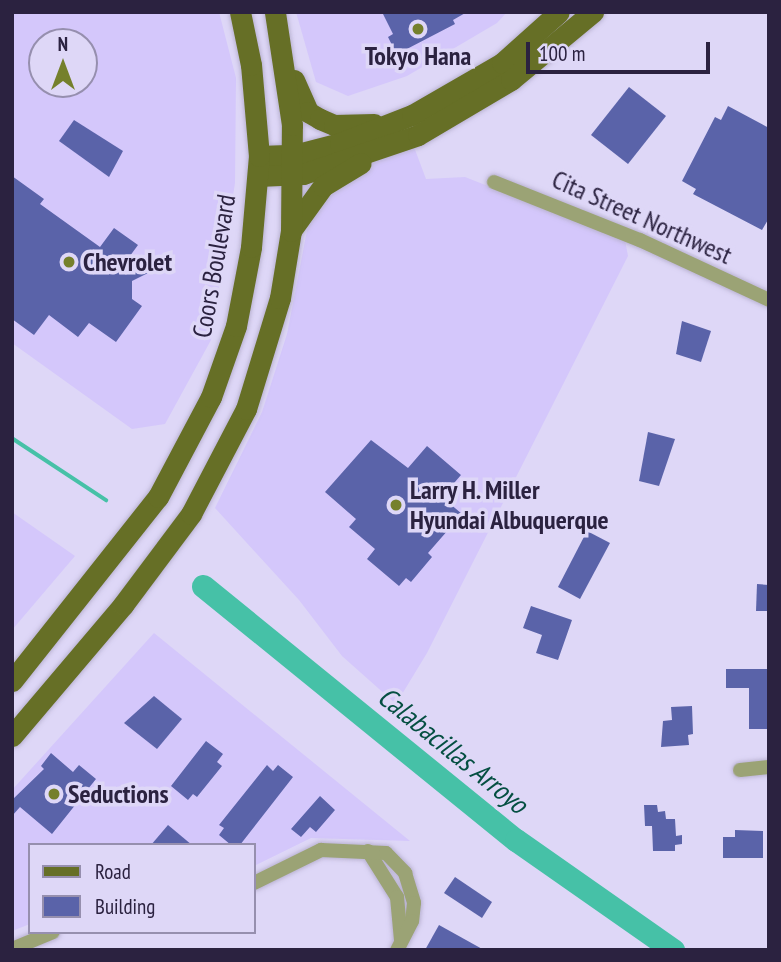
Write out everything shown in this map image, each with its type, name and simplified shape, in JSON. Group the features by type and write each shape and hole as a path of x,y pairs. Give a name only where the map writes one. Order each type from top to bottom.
{"main road":[{"name":"Coors Boulevard","path":"12,681 158,497 211,397 236,326 251,247 258,166 251,65 240,12"},
{"path":"275,12 282,41 308,112 334,125 393,123"},
{"path":"294,165 393,123 483,75 559,12"},
{"path":"291,231 323,186 503,85 593,12"},
{"path":"12,736 123,605 191,514 235,434 266,354 291,231 294,165 282,41"},
{"path":"258,166 294,165 418,135"}],"street":[{"name":"Cita Street Northwest","path":"494,182 640,240 769,300"},
{"path":"740,769 769,767"},
{"path":"256,882 321,850 386,853 400,865 413,893 412,921 399,945"},
{"path":"368,851 397,897 399,945"},
{"path":"12,948 48,934"}],"shaded area":[{"path":"12,12 219,12 236,78 235,183 211,340 165,424 132,429 12,343"},
{"path":"296,12 507,12 497,23 407,76 348,96 316,82"},
{"path":"414,147 426,179 465,177 625,240 628,256 427,653 396,704 342,656 299,600 215,508 262,412 287,334 310,215 317,201 359,168"},
{"path":"12,512 75,556 12,630"},
{"path":"154,633 410,841 311,838 256,865 256,843 28,843 28,925 12,931 12,790"}],"building":[{"name":"Tokyo Hana","path":"382,12 467,12 453,20 455,24 403,51 395,51 388,37 393,34"},
{"path":"629,87 666,116 628,164 591,135"},
{"path":"728,106 769,128 769,218 762,230 693,194 696,189 682,181 715,117 721,120"},
{"path":"74,120 123,151 109,177 59,141"},
{"name":"Chevrolet","path":"12,176 44,199 40,204 100,247 114,228 138,245 119,271 148,273 132,281 132,299 142,306 116,342 89,323 78,337 49,315 34,335 12,319"},
{"path":"682,321 711,331 701,362 676,354"},
{"path":"648,432 675,439 659,486 639,481"},
{"name":"Larry H. Miller Hyundai Albuquerque","path":"371,440 408,468 427,446 461,475 442,497 462,514 428,553 432,557 411,582 406,578 399,586 367,559 375,549 349,527 356,519 325,492"},
{"path":"587,531 610,543 580,599 558,587"},
{"path":"757,584 769,585 767,611 756,611"},
{"path":"531,606 572,620 558,660 536,653 542,635 523,628"},
{"path":"726,669 769,669 767,729 749,729 749,688 726,688"},
{"path":"154,696 182,719 157,749 124,723"},
{"path":"692,706 693,734 688,735 689,745 661,747 663,721 672,720 671,707"},
{"path":"206,741 223,754 217,762 222,766 197,797 193,794 188,800 171,786"},
{"path":"51,753 73,772 79,765 96,779 52,834 20,807 12,816 12,800 44,769 41,766"},
{"path":"267,765 273,771 278,765 293,777 242,843 229,843 219,835 224,828 219,825"},
{"path":"320,796 335,810 316,832 310,827 301,837 291,829"},
{"path":"644,805 657,805 658,812 665,811 666,819 675,819 676,836 682,835 682,844 675,845 675,851 653,851 652,826 645,826"},
{"path":"168,825 190,843 153,843"},
{"path":"735,830 763,831 763,858 723,858 723,837 735,837"},
{"path":"455,877 492,902 482,918 444,893"},
{"path":"439,925 484,950 425,950"}],"waterway":[{"name":"Calabacillas Arroyo","path":"12,438 106,500"},
{"name":"Calabacillas Arroyo","path":"203,586 516,840 673,950"}],"place":[{"name":"Tokyo Hana","path":"418,29"},
{"name":"Chevrolet","path":"69,262"},
{"name":"Larry H. Miller Hyundai Albuquerque","path":"396,505"},
{"name":"Seductions","path":"54,794"}]}
